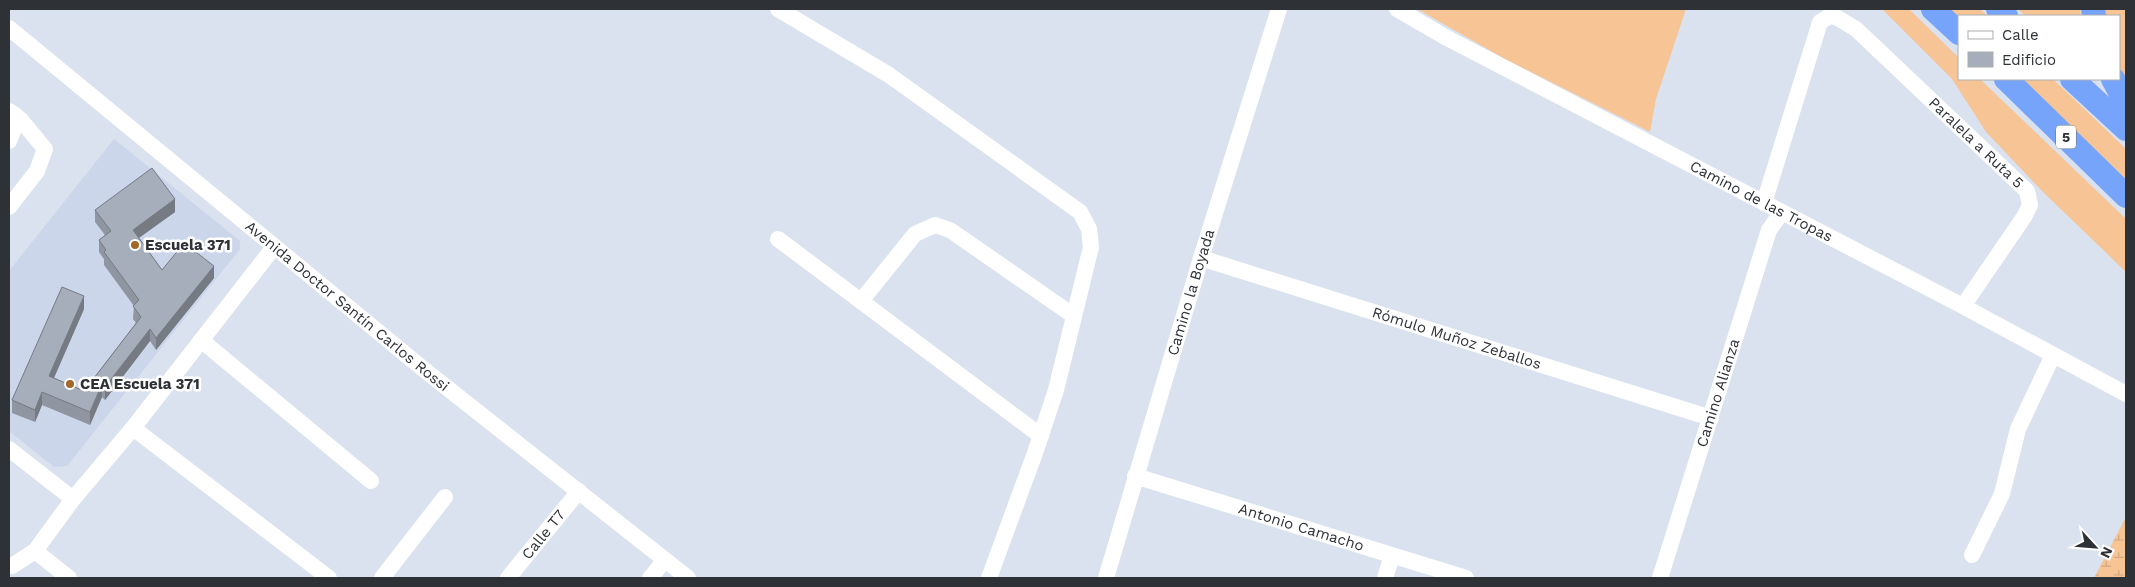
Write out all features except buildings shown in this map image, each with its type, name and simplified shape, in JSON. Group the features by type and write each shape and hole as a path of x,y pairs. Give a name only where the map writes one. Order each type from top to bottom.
{"highway":[{"path":"1933,9 1958,32"},
{"name":"5","path":"2007,80 2126,196"},
{"path":"2073,80 2126,129"},
{"path":"2113,80 2126,103"}],"street":[{"path":"778,9 889,75 1080,212 1089,229 1091,247 1056,390 989,578"},
{"name":"Camino la Boyada","path":"1106,578 1135,476 1278,9"},
{"name":"Camino de las Tropas","path":"1397,9 1447,38 1963,306 2126,394"},
{"name":"Paralela a Ruta 5","path":"1764,203 1820,22 1830,16 1836,17 1856,29 2027,191 2030,205 2024,217 1963,306"},
{"name":"Avenida Doctor Santín Carlos Rossi","path":"9,28 427,372 688,578"},
{"path":"9,141 15,126 12,113"},
{"path":"9,207 37,171 45,149 12,113"},
{"name":"Camino Alianza","path":"1660,578 1769,230 1782,212"},
{"path":"861,301 915,234 935,225 950,230 1074,316"},
{"path":"778,239 1041,436"},
{"path":"9,565 12,566 35,552 73,499 133,428 274,247"},
{"name":"Rómulo Muñoz Zeballos","path":"1201,258 1711,418"},
{"path":"201,340 370,482"},
{"path":"1972,555 2002,494 2018,429 2053,355"},
{"path":"133,428 329,578"},
{"path":"9,449 73,499"},
{"name":"Antonio Camacho","path":"1135,476 1466,578"},
{"name":"Calle T7","path":"508,578 578,491"},
{"path":"382,578 445,497"},
{"path":"35,552 69,578"},
{"path":"1385,578 1392,556"},
{"path":"650,578 665,560"}],"shaded area":[{"path":"114,139 240,241 240,249 67,466 54,467 9,431 9,271"}],"green space":[{"path":"1417,9 1686,9 1656,99 1650,132 1505,59"},
{"path":"1882,9 1909,9 1958,57 1958,80 1981,80 2126,219 2126,272 2043,192 1986,132 1952,79"},
{"path":"1948,9 1980,9 1987,15 1958,15 1958,18"},
{"path":"2018,9 2080,9 2081,15 2024,15"},
{"path":"2102,9 2126,9 2126,88 2120,76 2120,15 2103,15"},
{"path":"2022,80 2054,80 2126,149 2126,179"},
{"path":"2126,517 2126,578 2094,578"}],"place":[{"name":"Escuela 371","path":"135,245"},
{"name":"CEA Escuela 371","path":"70,384"}]}
